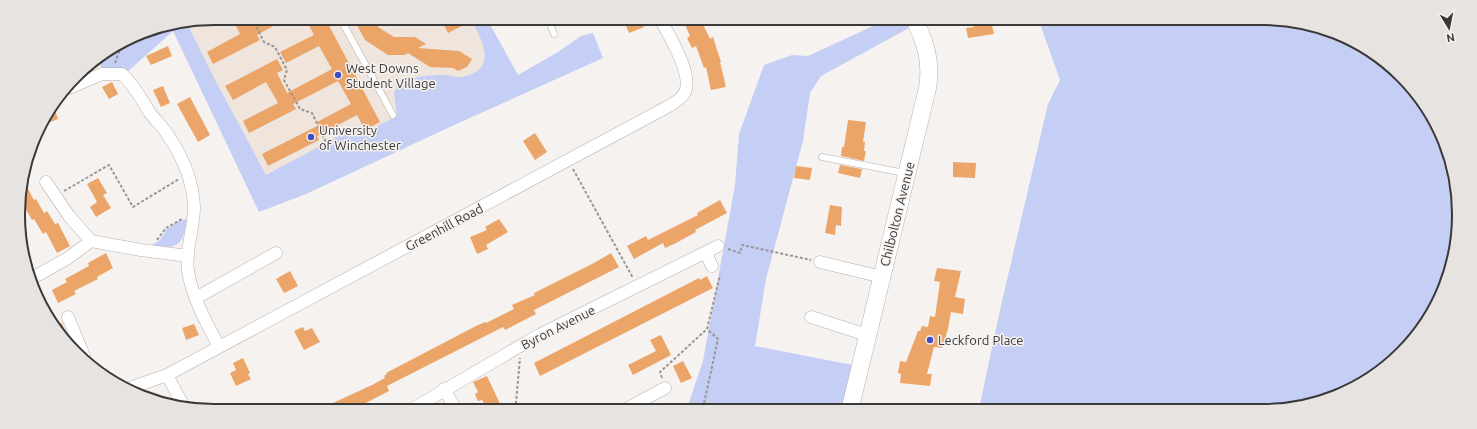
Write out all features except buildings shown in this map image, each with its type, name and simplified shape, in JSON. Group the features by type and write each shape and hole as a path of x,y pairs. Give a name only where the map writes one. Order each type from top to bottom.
{"main road":[{"name":"Chilbolton Avenue","path":"851,404 924,103 929,76 927,52 917,25"}],"street":[{"name":"Greenhill Road","path":"135,386 167,375 670,106 684,95 687,84 685,72 663,25"},
{"path":"78,84 102,74 122,74 132,83 151,114 170,137 189,173 193,192 194,213 188,256 190,282 219,347"},
{"path":"46,182 69,216 91,241 188,256"},
{"path":"38,275 68,258 91,241"},
{"name":"Byron Avenue","path":"420,404 521,345 718,246"},
{"path":"706,252 712,266"},
{"path":"196,298 276,253"},
{"path":"820,262 882,277"},
{"path":"68,317 75,342"},
{"path":"811,317 867,335"},
{"path":"167,375 181,400"},
{"path":"635,404 665,388"},
{"path":"444,389 453,404"}],"lane":[{"path":"344,25 393,115"},
{"path":"550,25 554,34"},
{"path":"822,157 907,173"}],"path":[{"path":"256,25 264,42 275,48 287,70 284,80 300,109 312,113 326,142"},
{"path":"110,73 119,50"},
{"path":"567,160 638,286"},
{"path":"56,196 109,165 133,207 189,173"},
{"path":"142,250 159,239 166,228 194,213"},
{"path":"718,246 740,253 742,245 820,262"},
{"path":"665,388 660,372 707,330 720,272 712,266"},
{"path":"704,404 718,339 707,330"},
{"path":"517,404 521,345"}],"shaded area":[{"name":"University of Winchester","path":"202,25 490,25 517,75 261,198 182,28"},
{"path":"474,25 490,25 518,75 558,52 581,36 593,33 603,58 306,194 259,212 173,31 125,74 110,68 102,69 100,63 120,50 142,39 165,31 189,27 212,74 266,175 357,126 362,134 397,116 394,92 407,80 436,75 460,77 473,73 481,68 484,61 484,53 483,45"},
{"path":"875,25 908,25 909,28 821,76 810,93 803,141 766,279 755,346 852,365 843,404 688,404 703,361 735,185 739,134 764,65 792,55 808,56"},
{"path":"1040,25 1275,25 1312,31 1335,39 1368,57 1387,72 1413,99 1427,120 1438,142 1446,165 1452,202 1452,227 1446,264 1438,287 1420,320 1405,339 1378,365 1357,379 1335,390 1312,398 1275,404 980,404 1000,310 1048,104 1060,80"},
{"path":"187,219 184,235 178,244 168,247 152,245 160,240 167,229 179,221"}],"place":[{"name":"West Downs Student Village","path":"338,75"},
{"name":"University of Winchester","path":"311,137"},
{"name":"Leckford Place","path":"930,340"}]}
